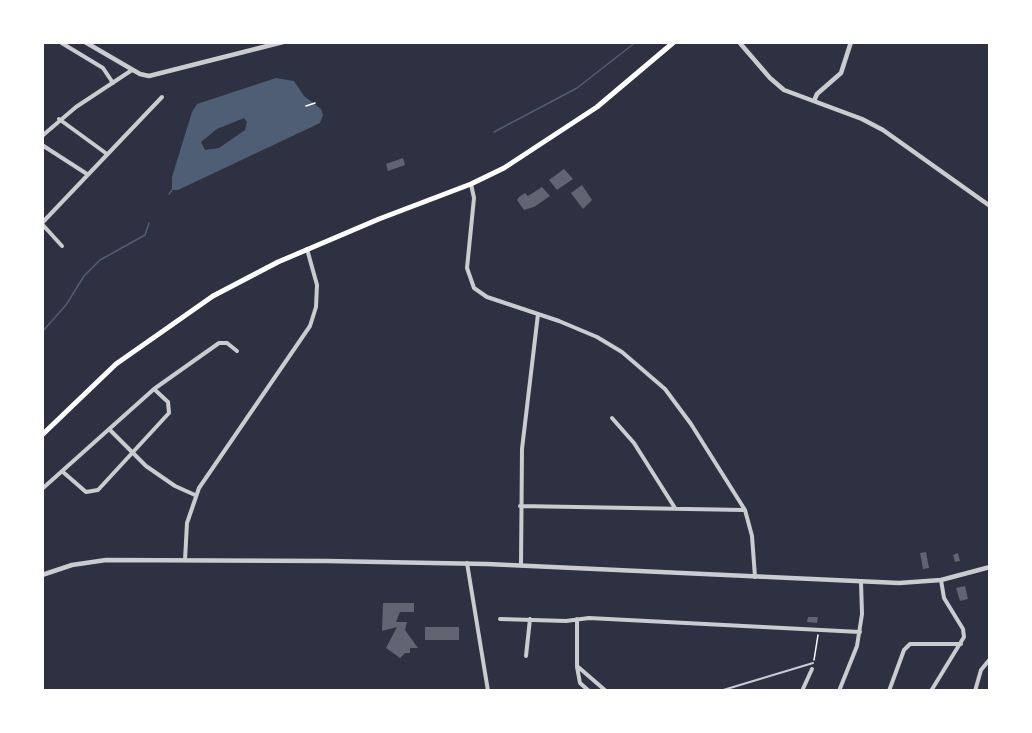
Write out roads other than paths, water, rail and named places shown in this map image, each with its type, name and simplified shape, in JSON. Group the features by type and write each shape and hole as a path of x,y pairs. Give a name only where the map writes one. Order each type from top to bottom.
{"main road":[{"path":"42,435 98,379 127,356 229,286 307,249 471,184 504,168 559,134 619,89 674,42"}],"street":[{"path":"60,42 104,68 112,83"},
{"path":"85,42 144,75 154,75 283,42"},
{"path":"739,42 777,85 883,130 990,206"},
{"path":"813,101 817,93 840,73 851,42"},
{"path":"42,136 59,119 132,70"},
{"path":"62,246 42,223 162,97"},
{"path":"59,119 107,154"},
{"path":"42,145 87,174"},
{"path":"471,184 474,193 467,268 471,283 487,297 597,337 622,352 665,389 691,423 745,510 752,536 755,577"},
{"path":"185,560 187,523 195,495 207,473 310,326 317,292 307,249"},
{"path":"521,565 520,506 526,406 537,314"},
{"path":"42,489 154,389 219,344 227,343 237,351"},
{"path":"63,472 82,490 94,492 133,453 171,409 168,402 154,389"},
{"path":"612,418 632,440 675,508"},
{"path":"109,429 133,453 175,486 195,495"},
{"path":"520,506 745,510"},
{"path":"42,575 65,566 97,561 185,560 468,563 912,583 941,580 990,567"},
{"path":"468,563 488,691"},
{"path":"931,691 961,644 964,632 944,598 941,580"},
{"path":"839,691 854,657 860,632 861,582"},
{"path":"500,619 578,619 860,632"},
{"path":"526,656 530,619"},
{"path":"578,619 577,676 580,683 589,691"},
{"path":"889,691 904,650 910,644 961,644"},
{"path":"975,691 981,670 990,659"},
{"path":"720,691 813,663"},
{"path":"577,666 606,691"},
{"path":"802,691 812,669"}],"water":[{"path":"276,78 294,81 304,96 321,109 323,115 320,123 178,190 172,190 172,177 192,112 197,104","holes":["244,118 247,122 245,130 219,148 205,150 201,142 217,129"]}],"waterway":[{"path":"494,132 577,88 636,42"},
{"path":"169,194 172,190"},
{"path":"42,332 66,305 84,276 100,260 145,235 149,223"}]}
